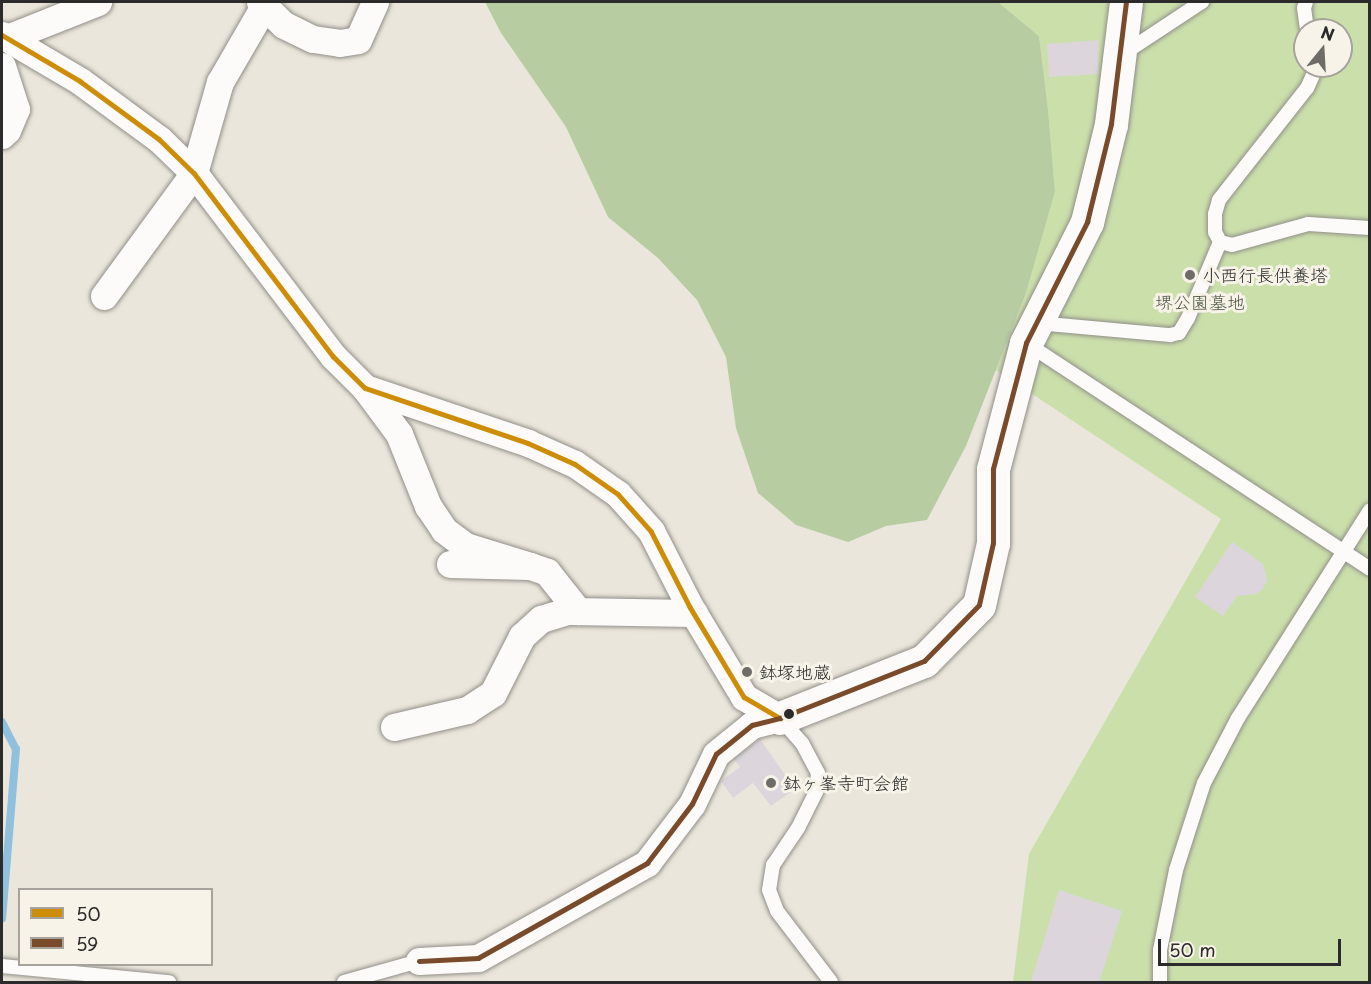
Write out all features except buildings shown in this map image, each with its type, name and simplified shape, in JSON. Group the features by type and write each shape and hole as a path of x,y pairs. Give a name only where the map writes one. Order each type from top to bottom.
{"street":[{"path":"4,36 98,2"},
{"path":"104,296 194,173 220,82 262,4 284,25 313,39 340,43 358,40 375,2"},
{"path":"419,961 478,958 647,863 692,804 716,754 752,725 780,718 924,661 978,605 993,543 993,469 1031,333 1087,222 1111,124 1126,2"},
{"path":"4,36 80,81 159,139 194,173 333,356 366,388 399,434 428,506 444,530 465,546 547,572 578,611"},
{"path":"2,66 16,109 7,130 2,135"},
{"path":"366,388 528,443 575,464 618,494 651,531 693,613 744,697 780,718"},
{"path":"450,564 530,566"},
{"path":"394,727 467,710 493,693 522,636 541,619 568,611 693,613"}],"lane":[{"path":"1119,57 1202,2"},
{"path":"1305,18 1306,2"},
{"path":"1312,78 1307,88 1220,200 1215,214 1215,232 1221,242 1232,245 1308,224 1370,228"},
{"path":"1031,333 1170,335 1179,333 1188,318 1221,242"},
{"path":"1031,333 1370,569"},
{"path":"1160,982 1160,951 1176,870 1204,783 1238,718 1370,510"},
{"path":"780,718 802,743 818,774 816,792 798,828 773,865 769,890 777,911 831,982"},
{"path":"344,982 419,961"},
{"path":"2,966 169,982"}],"green space":[{"path":"485,2 998,2 1039,36 1055,192 1026,293 966,446 927,520 886,526 848,542 796,525 758,493 736,428 726,357 697,300 658,258 608,217 566,127 501,33"},
{"name":"堺公園墓地","path":"998,2 1369,2 1369,982 1013,982 1029,854 1221,519 996,370 1026,293 1055,192 1039,36"}],"waterway":[{"path":"2,722 16,749 2,918"}],"transit line":[{"name":"59","path":"419,961 478,958 647,863 692,804 716,754 752,725 780,718 924,661 979,605 993,543 993,469 1026,343 1087,222 1111,124 1126,2"},
{"name":"50","path":"2,35 80,81 159,139 194,173 333,356 365,388 528,443 575,464 618,494 651,531 690,607 744,697 780,718"}],"place":[{"name":"小西行長供養塔","path":"1190,275"},
{"name":"鉢塚地蔵","path":"747,672"},
{"name":"鉢ヶ峯寺町会館","path":"771,783"}]}
